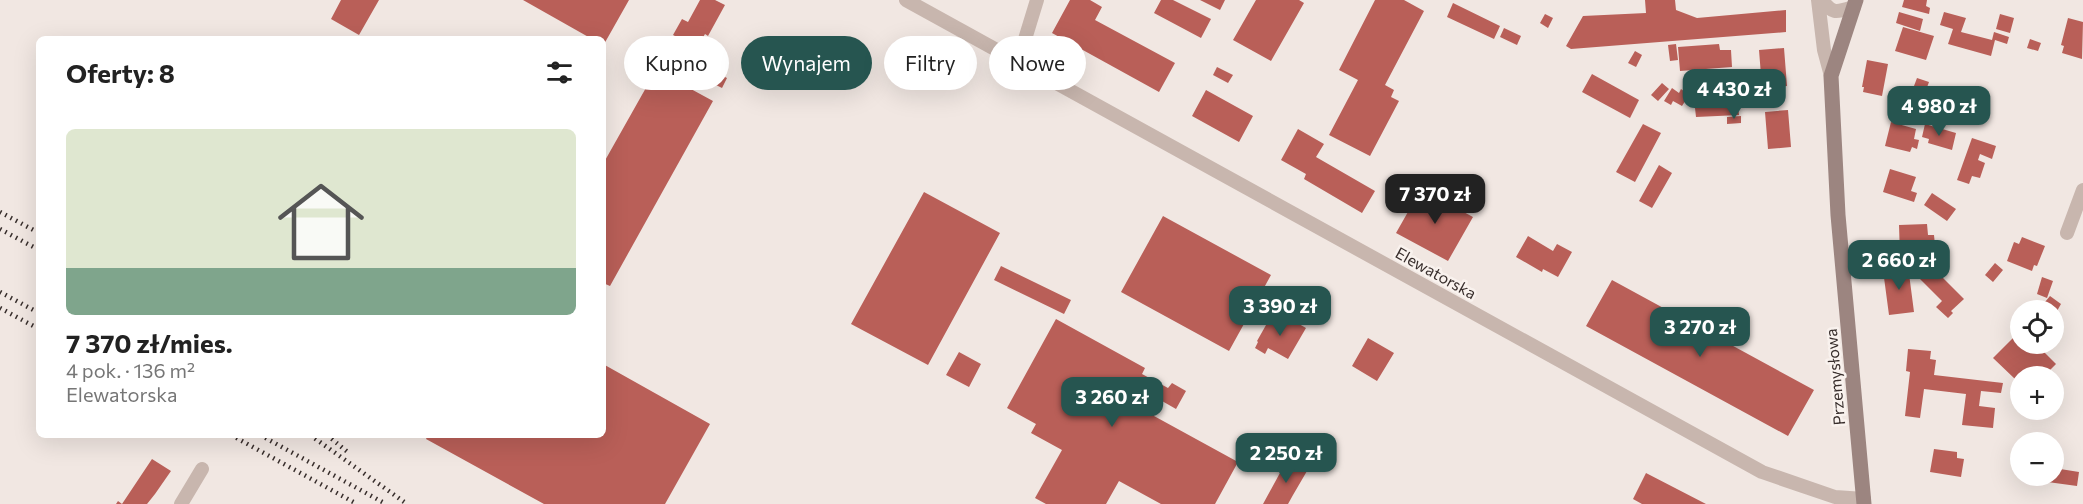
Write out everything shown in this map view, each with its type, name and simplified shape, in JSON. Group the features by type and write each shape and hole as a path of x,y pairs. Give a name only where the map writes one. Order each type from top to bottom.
{"street":[{"name":"Elewatorska","path":"906,0 989,46"},
{"path":"1026,36 1037,0"},
{"path":"1820,0 1828,9 1838,12 1855,3"},
{"path":"1820,0 1824,50 1831,76"},
{"name":"Przemysłowa","path":"1855,3 1831,76 1838,215 1864,502"},
{"name":"Elewatorska","path":"1069,90 1762,472 1835,497 1864,502"},
{"path":"2067,233 2083,190"},
{"path":"181,504 202,469"}],"building":[{"path":"341,0 379,0 359,35 331,19"},
{"path":"523,0 629,0 606,41 606,36 587,36"},
{"path":"700,0 715,0 725,5 708,36 705,34 704,36 673,35 682,19 688,22"},
{"path":"1070,0 1090,0 1102,7 1095,20 1175,63 1159,92 1086,52 1086,36 1057,36 1052,33"},
{"path":"1161,0 1173,0 1211,19 1201,38 1154,13"},
{"path":"1200,0 1225,0 1220,10"},
{"path":"1256,0 1299,0 1304,3 1271,61 1233,40"},
{"path":"1375,0 1404,0 1424,11 1385,85 1394,90 1391,97 1399,101 1370,156 1329,135 1358,80 1339,70"},
{"path":"1645,0 1675,0 1676,10 1697,18 1786,10 1786,32 1571,49 1566,46 1583,16 1646,13"},
{"path":"1904,0 1927,0 1926,6 1930,8 1929,14 1902,7"},
{"path":"1453,3 1500,26 1494,39 1447,17"},
{"path":"1899,12 1923,19 1920,31 1896,23"},
{"path":"1944,12 1966,18 1961,32 1992,40 1994,32 2009,37 2007,44 1995,40 1991,56 1948,44 1953,29 1940,25"},
{"path":"1545,14 1553,18 1548,28 1540,23"},
{"path":"2000,14 2014,18 2010,33 1996,29"},
{"path":"2068,18 2083,22 2082,59 2062,53 2064,46 2061,45"},
{"path":"1903,27 1934,36 1926,60 1895,51"},
{"path":"1504,28 1521,36 1517,45 1500,37"},
{"path":"2030,39 2041,43 2038,51 2027,48"},
{"path":"1676,44 1678,60 1670,61 1668,45"},
{"path":"1719,44 1720,50 1731,50 1732,67 1680,71 1678,47"},
{"path":"1784,48 1787,86 1762,88 1759,50"},
{"path":"1635,51 1642,55 1636,67 1628,63"},
{"path":"1867,60 1888,64 1882,96 1863,92"},
{"path":"1217,67 1233,75 1228,83 1213,75"},
{"path":"1592,74 1639,100 1630,118 1582,92"},
{"path":"1917,78 1929,82 1926,90 1914,86"},
{"path":"1662,83 1669,89 1658,101 1651,95"},
{"path":"1672,88 1679,93 1681,89 1689,95 1682,106 1673,101 1671,105 1664,101"},
{"path":"645,90 693,90 713,101 610,286 606,284 606,159"},
{"path":"1206,90 1253,116 1239,142 1192,116"},
{"path":"1737,95 1739,115 1696,117 1694,99"},
{"path":"1892,100 1924,109 1921,121 1888,112"},
{"path":"1788,110 1791,147 1768,149 1765,112"},
{"path":"1741,116 1741,123 1727,124 1727,117"},
{"path":"1891,122 1916,129 1914,139 1919,140 1917,149 1912,147 1910,152 1885,146"},
{"path":"1643,124 1661,133 1635,182 1616,172"},
{"path":"1925,124 1956,133 1952,150 1928,143 1929,139 1922,137"},
{"path":"1298,129 1324,144 1316,157 1375,191 1362,213 1304,179 1306,174 1281,160"},
{"path":"1972,138 1996,146 1992,159 1980,154 1978,160 1985,163 1980,178 1972,176 1969,184 1957,180"},
{"path":"1659,165 1672,173 1652,208 1639,201"},
{"path":"1890,169 1916,177 1911,191 1917,193 1914,202 1883,192"},
{"path":"1421,189 1473,217 1448,261 1396,233"},
{"path":"924,192 1000,233 928,365 851,324"},
{"path":"1932,193 1956,209 1947,221 1924,205"},
{"path":"1163,216 1271,275 1229,351 1121,292"},
{"path":"1927,224 1928,235 1934,235 1935,245 1928,246 1928,254 1900,256 1899,225"},
{"path":"1528,236 1553,251 1557,244 1572,252 1558,277 1543,269 1542,272 1516,257"},
{"path":"2022,237 2045,246 2037,266 2034,265 2032,271 2007,261 2014,242 2019,244"},
{"path":"1926,261 1964,299 1951,311 1953,313 1948,318 1936,307 1942,301 1914,273"},
{"path":"1995,263 2003,270 1993,282 1985,275"},
{"path":"1001,266 1071,300 1064,314 994,280"},
{"path":"1908,266 1914,312 1889,315 1883,270"},
{"path":"2042,277 2053,281 2047,298 2037,294"},
{"path":"1612,280 1814,390 1788,436 1586,326"},
{"path":"1285,316 1306,328 1288,359 1268,348 1265,354 1255,348 1270,318 1281,324"},
{"path":"1056,319 1145,368 1142,374 1168,388 1172,383 1186,391 1176,409 1162,401 1154,416 1238,462 1215,504 1161,504 1119,481 1106,504 1046,504 1035,498 1062,450 1031,433 1036,424 1007,408"},
{"path":"1368,338 1394,353 1377,381 1352,366"},
{"path":"2010,341 2010,354 2046,354 2056,364 2054,366 2010,366 2010,374 1993,358"},
{"path":"1908,349 1931,351 1930,359 1936,360 1934,375 2003,383 2001,393 1981,391 1979,406 1995,408 1993,428 1962,425 1966,394 1924,389 1920,418 1905,416 1910,372 1906,371"},
{"path":"959,352 981,364 969,387 946,375"},
{"path":"606,366 710,424 665,504 544,504 426,439 606,438"},
{"path":"1934,449 1957,452 1957,458 1964,459 1961,477 1930,472"},
{"path":"152,459 171,471 147,504 122,504"},
{"path":"1287,460 1307,471 1288,504 1263,504"},
{"path":"2064,470 2079,472 2077,486 2064,484"},
{"path":"1646,473 1706,504 1642,504 1633,499"}],"railway":[{"path":"0,212 36,231"},
{"path":"0,229 36,248"},
{"path":"0,292 36,311"},
{"path":"0,308 36,327"},
{"path":"236,438 357,504"},
{"path":"265,438 386,504"},
{"path":"314,438 407,504"},
{"path":"331,438 350,454"}]}
